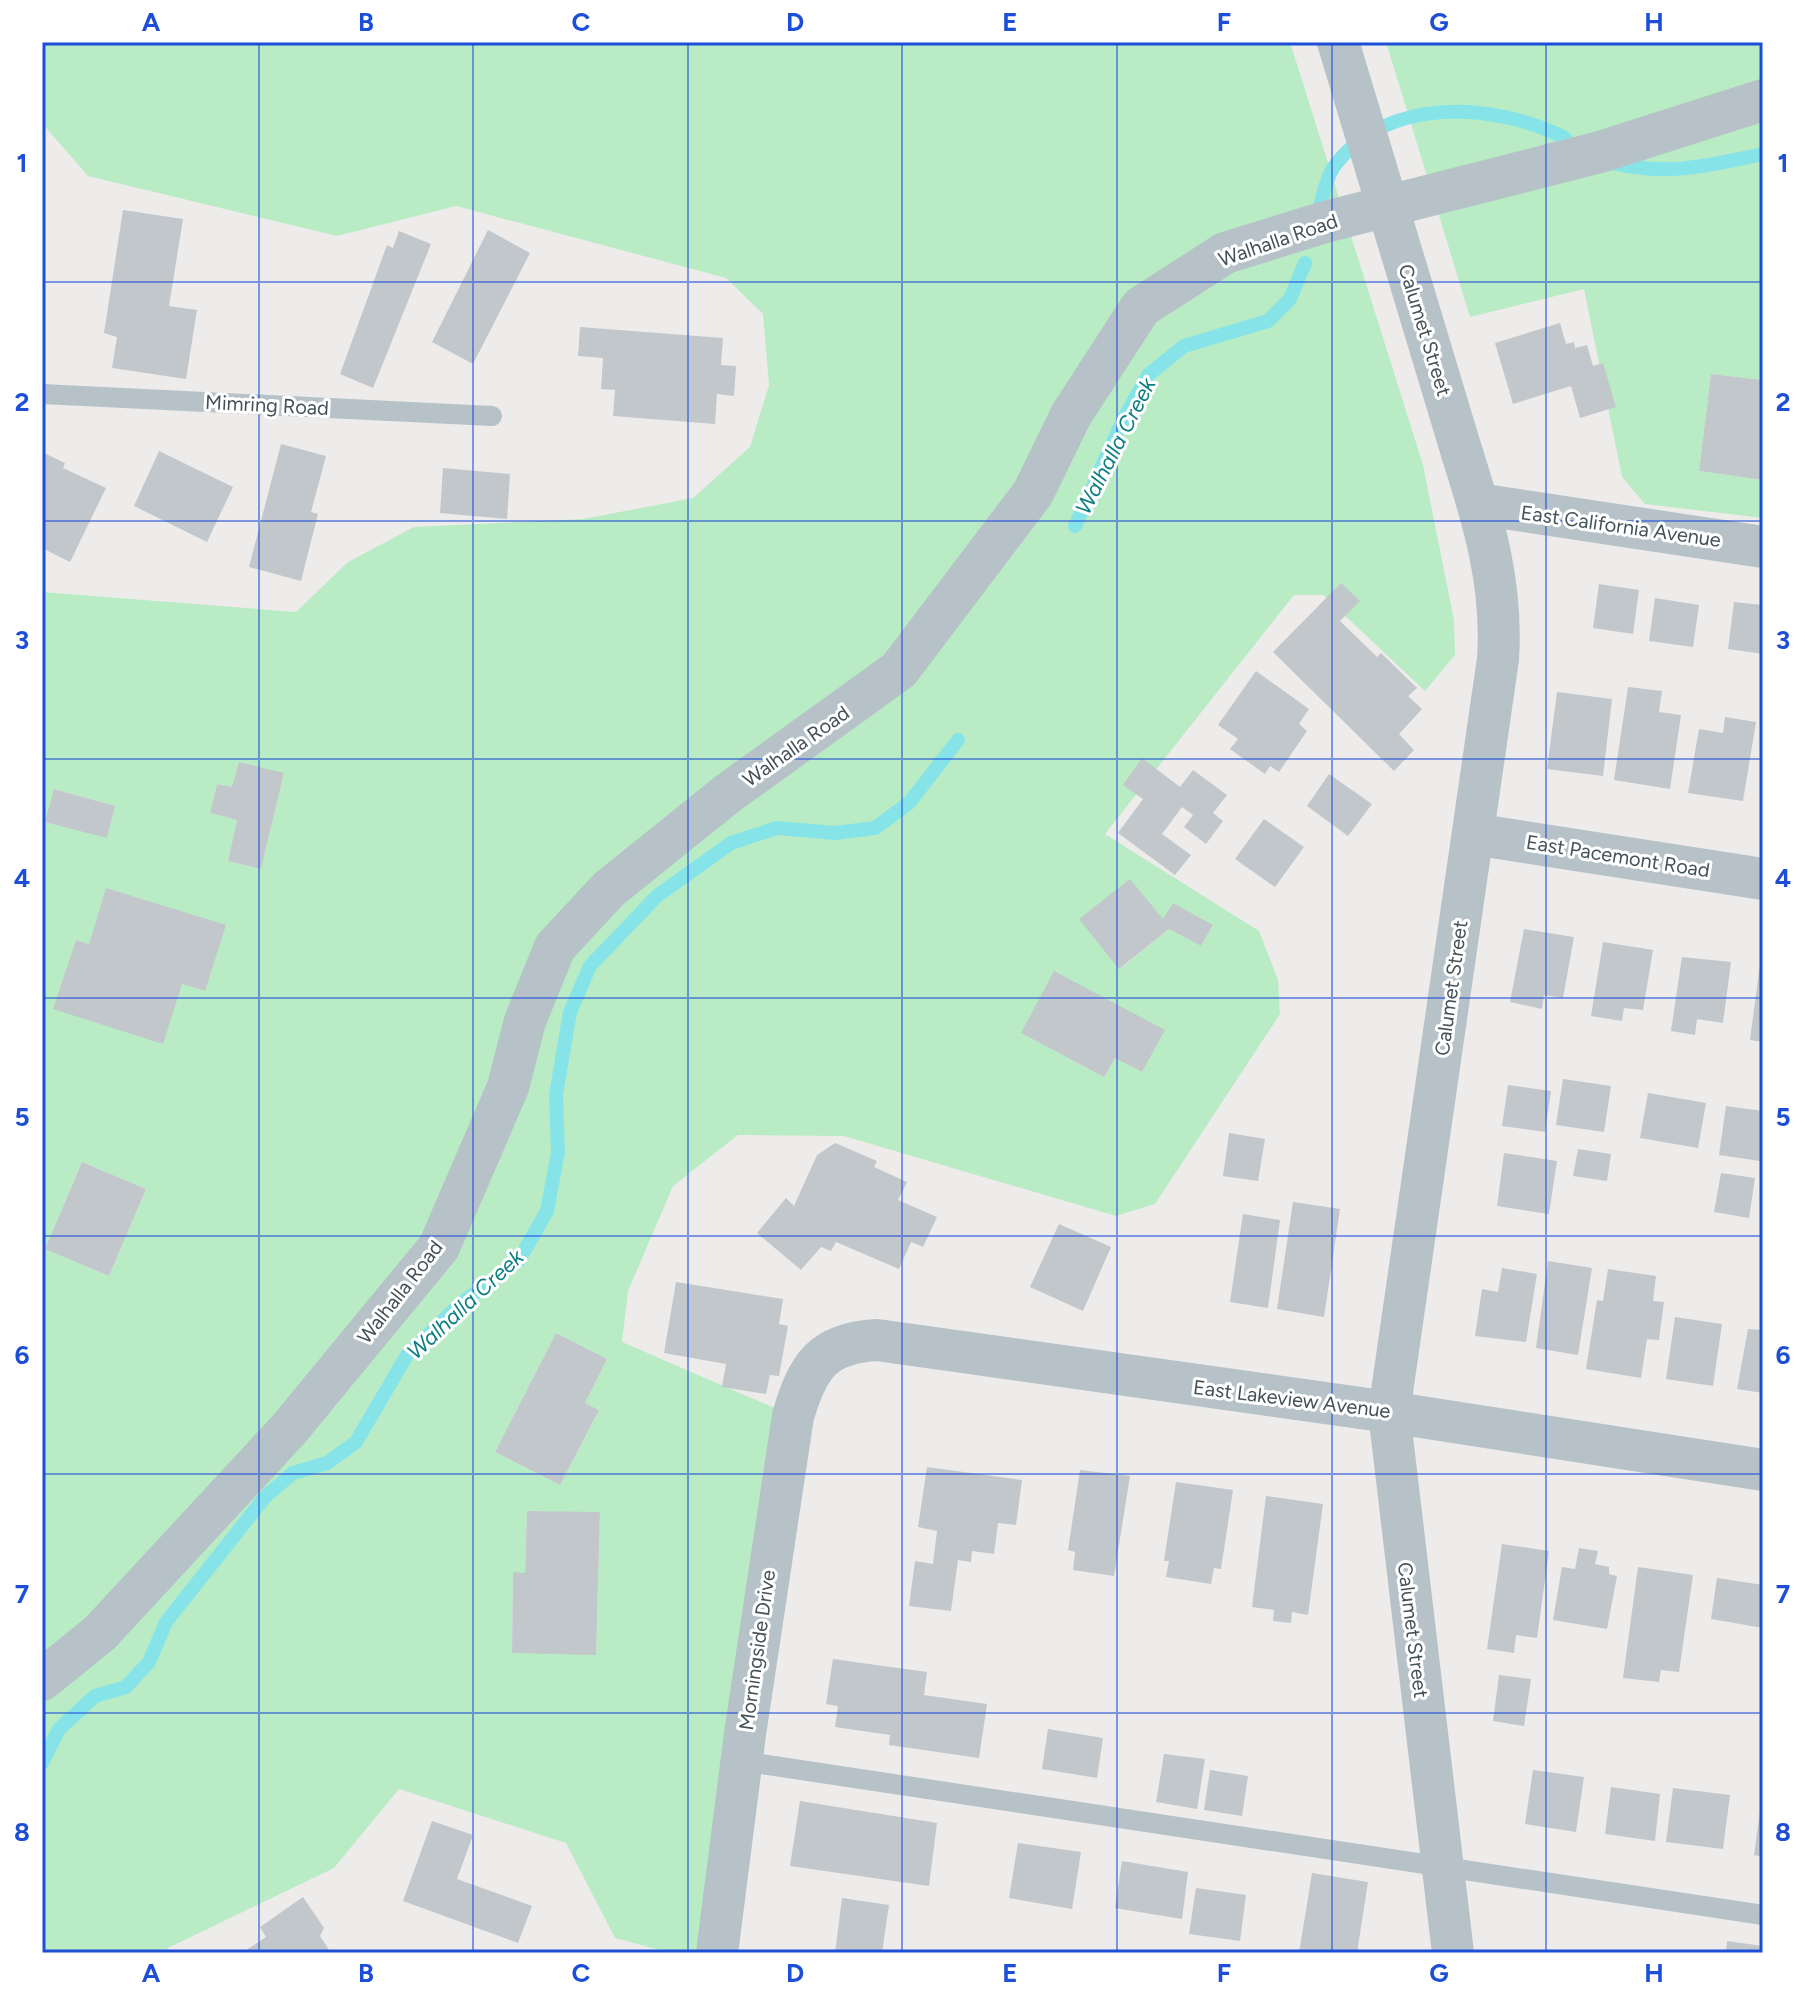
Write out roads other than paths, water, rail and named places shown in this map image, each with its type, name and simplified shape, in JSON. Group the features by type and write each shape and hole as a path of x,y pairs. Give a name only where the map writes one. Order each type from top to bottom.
{"street":[{"name":"Calumet Street","path":"1338,42 1478,504 1495,567 1500,628 1389,1412 1453,1953"},
{"name":"Walhalla Road","path":"42,1680 100,1633 289,1429 439,1247 508,1087 525,1021 555,947 609,889 727,794 899,670 1033,493 1071,415 1141,307 1225,253 1325,222 1600,152 1763,100"},
{"name":"East California Avenue","path":"1478,504 1763,547"},
{"name":"East Pacemont Road","path":"1473,834 1763,879"},
{"name":"East Lakeview Avenue","path":"823,1355 848,1342 877,1340 1389,1412 1763,1470"},
{"name":"Morningside Drive","path":"717,1953 741,1761 793,1416 803,1383 823,1355"}],"lane":[{"name":"Mimring Road","path":"42,394 492,416"},
{"path":"741,1761 1763,1915"}],"waterway":[{"name":"Walhalla Creek","path":"1319,209 1333,168 1355,144 1381,127 1411,117 1442,112 1474,112 1506,117 1565,138"},
{"name":"Walhalla Creek","path":"1609,162 1668,169 1704,166 1763,154"},
{"name":"Walhalla Creek","path":"1075,526 1123,420 1148,375 1184,346 1268,321 1290,299 1305,263"},
{"name":"Walhalla Creek","path":"42,1763 59,1729 95,1696 126,1687 149,1662 166,1622 265,1497 293,1473 327,1463 356,1442 407,1355 459,1305 519,1260 547,1211 558,1152 556,1095 570,1012 590,966 657,896 731,843 777,828 835,833 875,828 909,803 958,740"}]}
